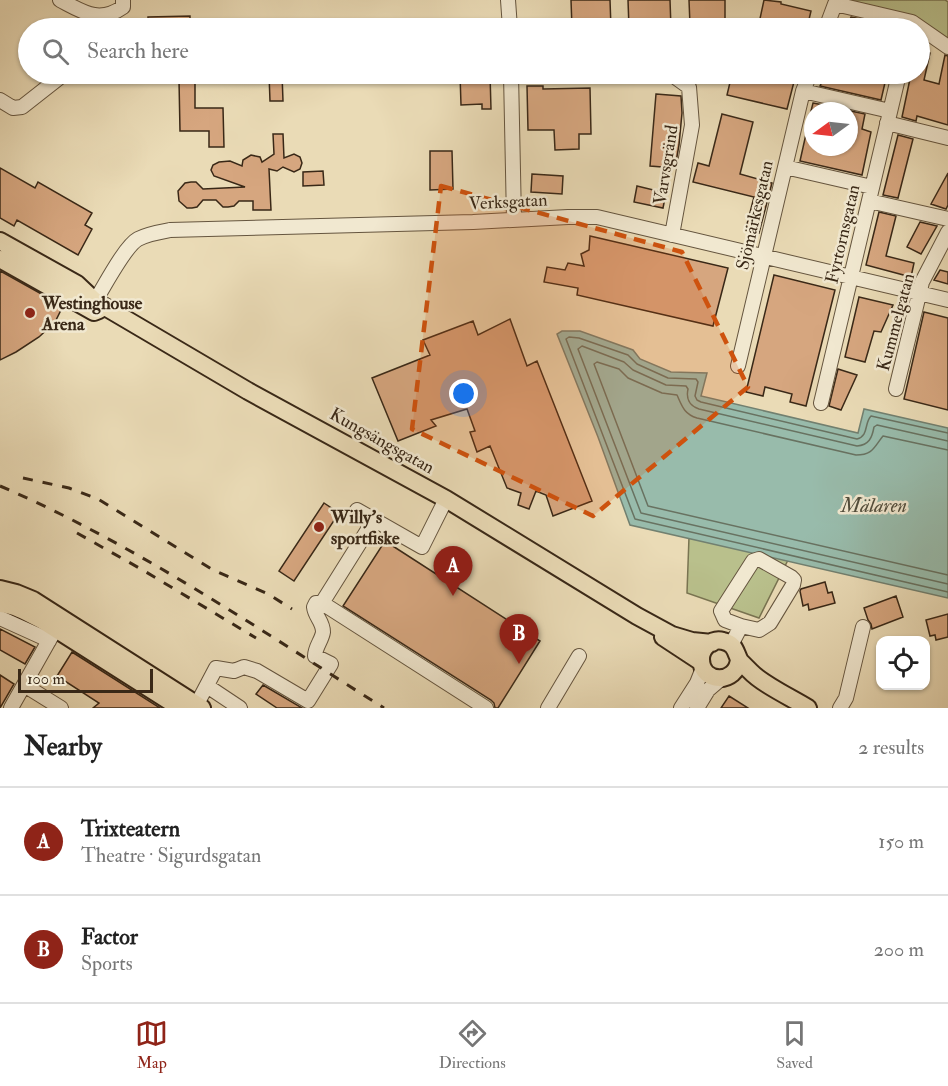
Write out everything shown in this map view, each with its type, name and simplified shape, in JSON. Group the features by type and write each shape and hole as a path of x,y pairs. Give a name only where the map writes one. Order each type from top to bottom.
{"main road":[{"name":"Kungsängsgatan","path":"0,242 77,284 100,304 248,391 446,499 637,616 672,635 692,641 712,643"},
{"name":"Kungsängsgatan","path":"4,262 94,312 100,304"},
{"path":"0,589 33,600 55,629 180,708"},
{"path":"0,604 20,609 200,706"},
{"name":"Kungsängsgatan","path":"637,616 702,665"},
{"path":"788,708 753,686 709,675 702,665 706,646 724,641 754,675 808,708"},
{"path":"725,678 737,669 735,652"}],"street":[{"path":"60,0 89,18"},
{"path":"105,18 123,8 123,0"},
{"path":"508,0 509,18"},
{"path":"830,18 835,4 886,18"},
{"path":"930,36 948,46"},
{"path":"0,100 13,108 22,107 51,84"},
{"path":"511,84 514,219"},
{"name":"Varvsgränd","path":"672,235 692,125 689,87 685,84"},
{"name":"Sjömärkesgatan","path":"738,366 805,84"},
{"name":"Fyrtornsgatan","path":"821,403 897,84"},
{"path":"802,91 889,117 948,138"},
{"path":"784,167 948,219"},
{"name":"Verksgatan","path":"100,304 119,260 136,240 170,230 473,222 568,217 597,217 948,300"},
{"name":"Kummelgatan","path":"896,389 918,293 948,232"},
{"path":"357,510 422,547 446,499"},
{"path":"322,603 374,520"},
{"path":"759,559 794,580 770,623 759,630 741,626 725,620 721,611 753,561 759,559"},
{"path":"200,706 216,668 234,671 244,667 257,671 308,701 331,664 315,656 314,652 323,633 321,621 315,614 314,608 316,603 322,603 486,708"},
{"path":"0,618 42,637 55,629"},
{"path":"735,652 741,626"},
{"path":"840,708 846,698 863,627"},
{"path":"11,708 55,629"},
{"path":"548,708 579,656"},
{"path":"681,708 697,683 702,665"},
{"path":"697,708 708,690 725,678"},
{"path":"24,685 61,708"},
{"path":"207,686 240,708"}],"highlighted area":[{"path":"441,186 682,252 748,387 593,516 412,429"}],"green space":[{"path":"833,0 945,0 948,2 948,42 930,35 930,18 882,18"},
{"path":"689,537 788,560 759,618 687,593"}],"water":[{"name":"Mälaren","path":"562,331 580,331 633,350 640,359 671,372 707,373 701,396 858,433 864,409 948,428 948,598 630,525 557,334"}],"building":[{"path":"571,0 610,0 611,18 572,18"},
{"path":"628,0 670,0 671,18 629,18"},
{"path":"689,0 725,0 725,18 690,18"},
{"path":"764,0 781,2 781,4 811,11 809,18 760,18"},
{"path":"190,16 190,18 148,18"},
{"path":"945,55 948,56 948,125 917,116 916,121 902,117 909,84 930,84 930,82 939,84"},
{"path":"179,84 195,84 195,108 223,108 224,147 209,147 209,131 180,131"},
{"path":"269,84 282,84 283,101 270,101"},
{"path":"460,84 490,84 491,109 482,109 482,104 461,105"},
{"path":"730,84 793,84 787,109 727,95"},
{"path":"821,84 885,84 881,100 820,86"},
{"path":"527,86 543,86 543,89 590,88 591,134 579,134 579,149 555,150 554,130 528,130"},
{"path":"656,94 681,96 682,113 675,168 650,166"},
{"path":"858,113 865,114 862,129 871,132 862,175 800,161 804,143 804,156 858,156"},
{"path":"722,114 753,122 740,174 772,183 759,233 746,228 754,197 693,182 698,163 709,166"},
{"path":"273,134 283,134 284,158 294,154 300,157 302,163 300,169 294,172 283,167 277,171 269,169 271,210 253,210 253,201 239,201 234,206 223,207 216,200 203,200 197,207 187,208 179,201 178,191 185,183 196,182 203,189 245,187 214,176 211,170 213,165 230,161 242,166 243,160 251,155 260,157 262,162 274,154"},
{"path":"898,135 913,139 898,198 883,195"},
{"path":"430,151 452,151 453,189 430,190"},
{"path":"0,168 35,188 38,182 92,213 85,225 92,229 78,255 17,220 14,226 0,218"},
{"path":"323,171 324,185 303,186 303,172"},
{"path":"948,173 948,205 946,209 931,204"},
{"path":"532,174 563,176 562,194 531,192"},
{"path":"637,186 666,193 663,208 634,202"},
{"path":"879,212 896,216 886,256 914,263 911,277 866,265"},
{"path":"920,222 937,226 921,254 907,247"},
{"path":"590,236 728,268 713,326 577,295 578,288 544,282 547,267 565,270 568,263 584,266 581,254 589,250"},
{"path":"940,270 948,272 948,284 934,280"},
{"name":"Westinghouse Arena","path":"0,271 63,306 55,322 39,337 0,360"},
{"path":"774,275 835,290 806,406 790,402 792,394 765,387 763,396 746,392"},
{"path":"859,297 893,305 881,332 874,331 865,362 845,357"},
{"path":"924,312 948,318 948,410 904,399"},
{"path":"510,319 527,366 537,361 592,501 553,516 546,495 536,491 529,509 518,505 521,493 507,488 490,446 477,452 470,432 475,431 467,409 431,420 436,426 398,441 372,378 430,355 423,340 473,321 478,335"},
{"path":"838,369 857,375 841,410 829,406"},
{"path":"324,503 339,513 294,581 279,571"},
{"path":"385,541 540,641 498,708 495,708 491,700 343,606"},
{"path":"825,582 828,593 832,592 835,603 809,610 808,604 803,606 801,589"},
{"path":"896,596 903,617 872,629 864,608"},
{"path":"948,614 948,637 936,640 935,635 930,636 926,620"},
{"path":"0,629 35,647 25,664 0,650"},
{"path":"72,652 160,708 93,708 99,703 57,676"},
{"path":"0,675 14,684 0,708"},
{"path":"263,685 302,708 277,708 256,694"},
{"path":"729,696 748,708 721,708"}],"railway":[{"path":"23,478 69,488 98,499 213,570 268,594 292,609"},
{"path":"0,486 100,534 148,561 384,708"},
{"path":"77,533 256,638"}],"place":[{"name":"Westinghouse Arena","path":"30,313"},
{"name":"Willy's sportfiske","path":"319,527"},
{"name":"Trixteatern","path":"453,596"},
{"name":"Factor","path":"519,664"}]}
